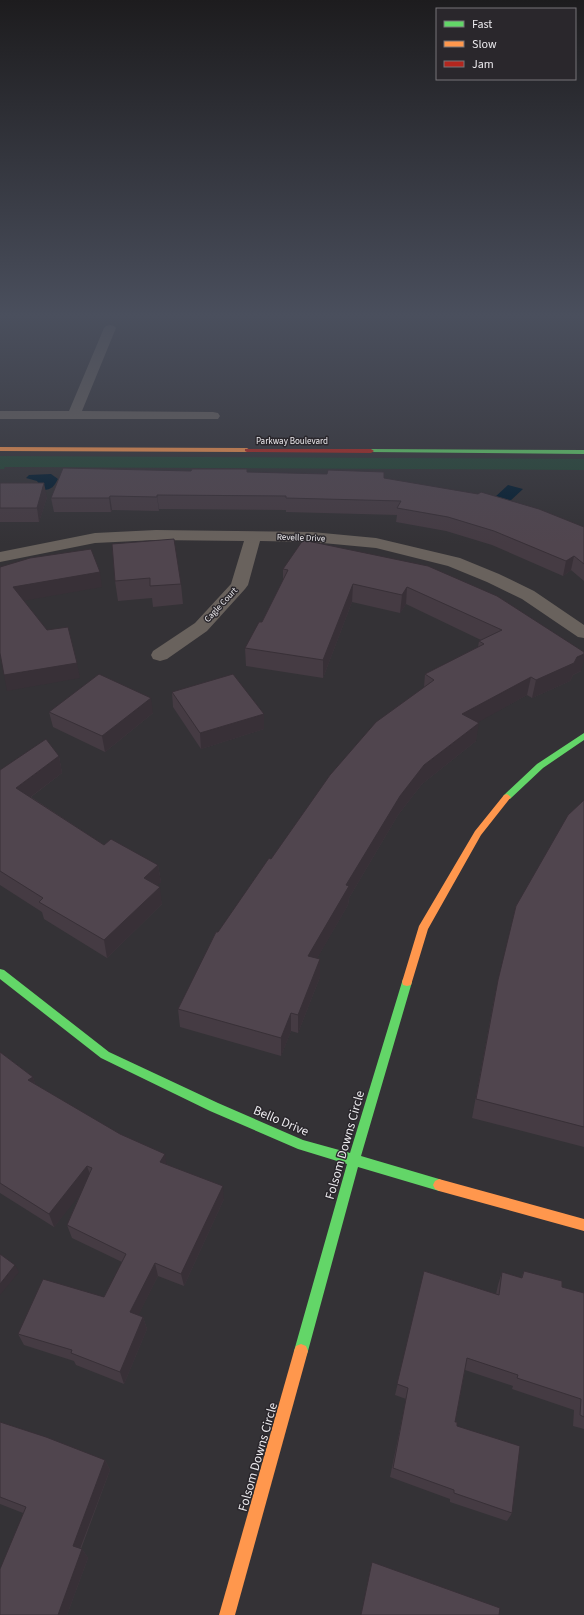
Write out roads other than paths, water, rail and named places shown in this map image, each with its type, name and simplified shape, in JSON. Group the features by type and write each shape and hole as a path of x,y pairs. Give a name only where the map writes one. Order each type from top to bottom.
{"street":[{"path":"74,415 83,393"},
{"path":"0,415 213,416"},
{"name":"Parkway Boulevard","path":"0,450 584,452"},
{"name":"Revelle Drive","path":"0,557 34,548 95,538 156,535 312,537 376,543 454,562 493,578 528,594 584,632"},
{"name":"Cagle Court","path":"160,655 201,627 239,585 253,536"},
{"name":"Folsom Downs Circle","path":"227,1615 354,1160 423,929 478,833 510,793 540,766 584,736"},
{"name":"Bello Drive","path":"0,972 105,1055 214,1107 302,1145 584,1225"}],"water":[{"path":"51,474 58,479 52,487 46,490 43,490 37,481 26,478 29,475"},
{"path":"508,485 523,489 509,502 494,498"}]}
